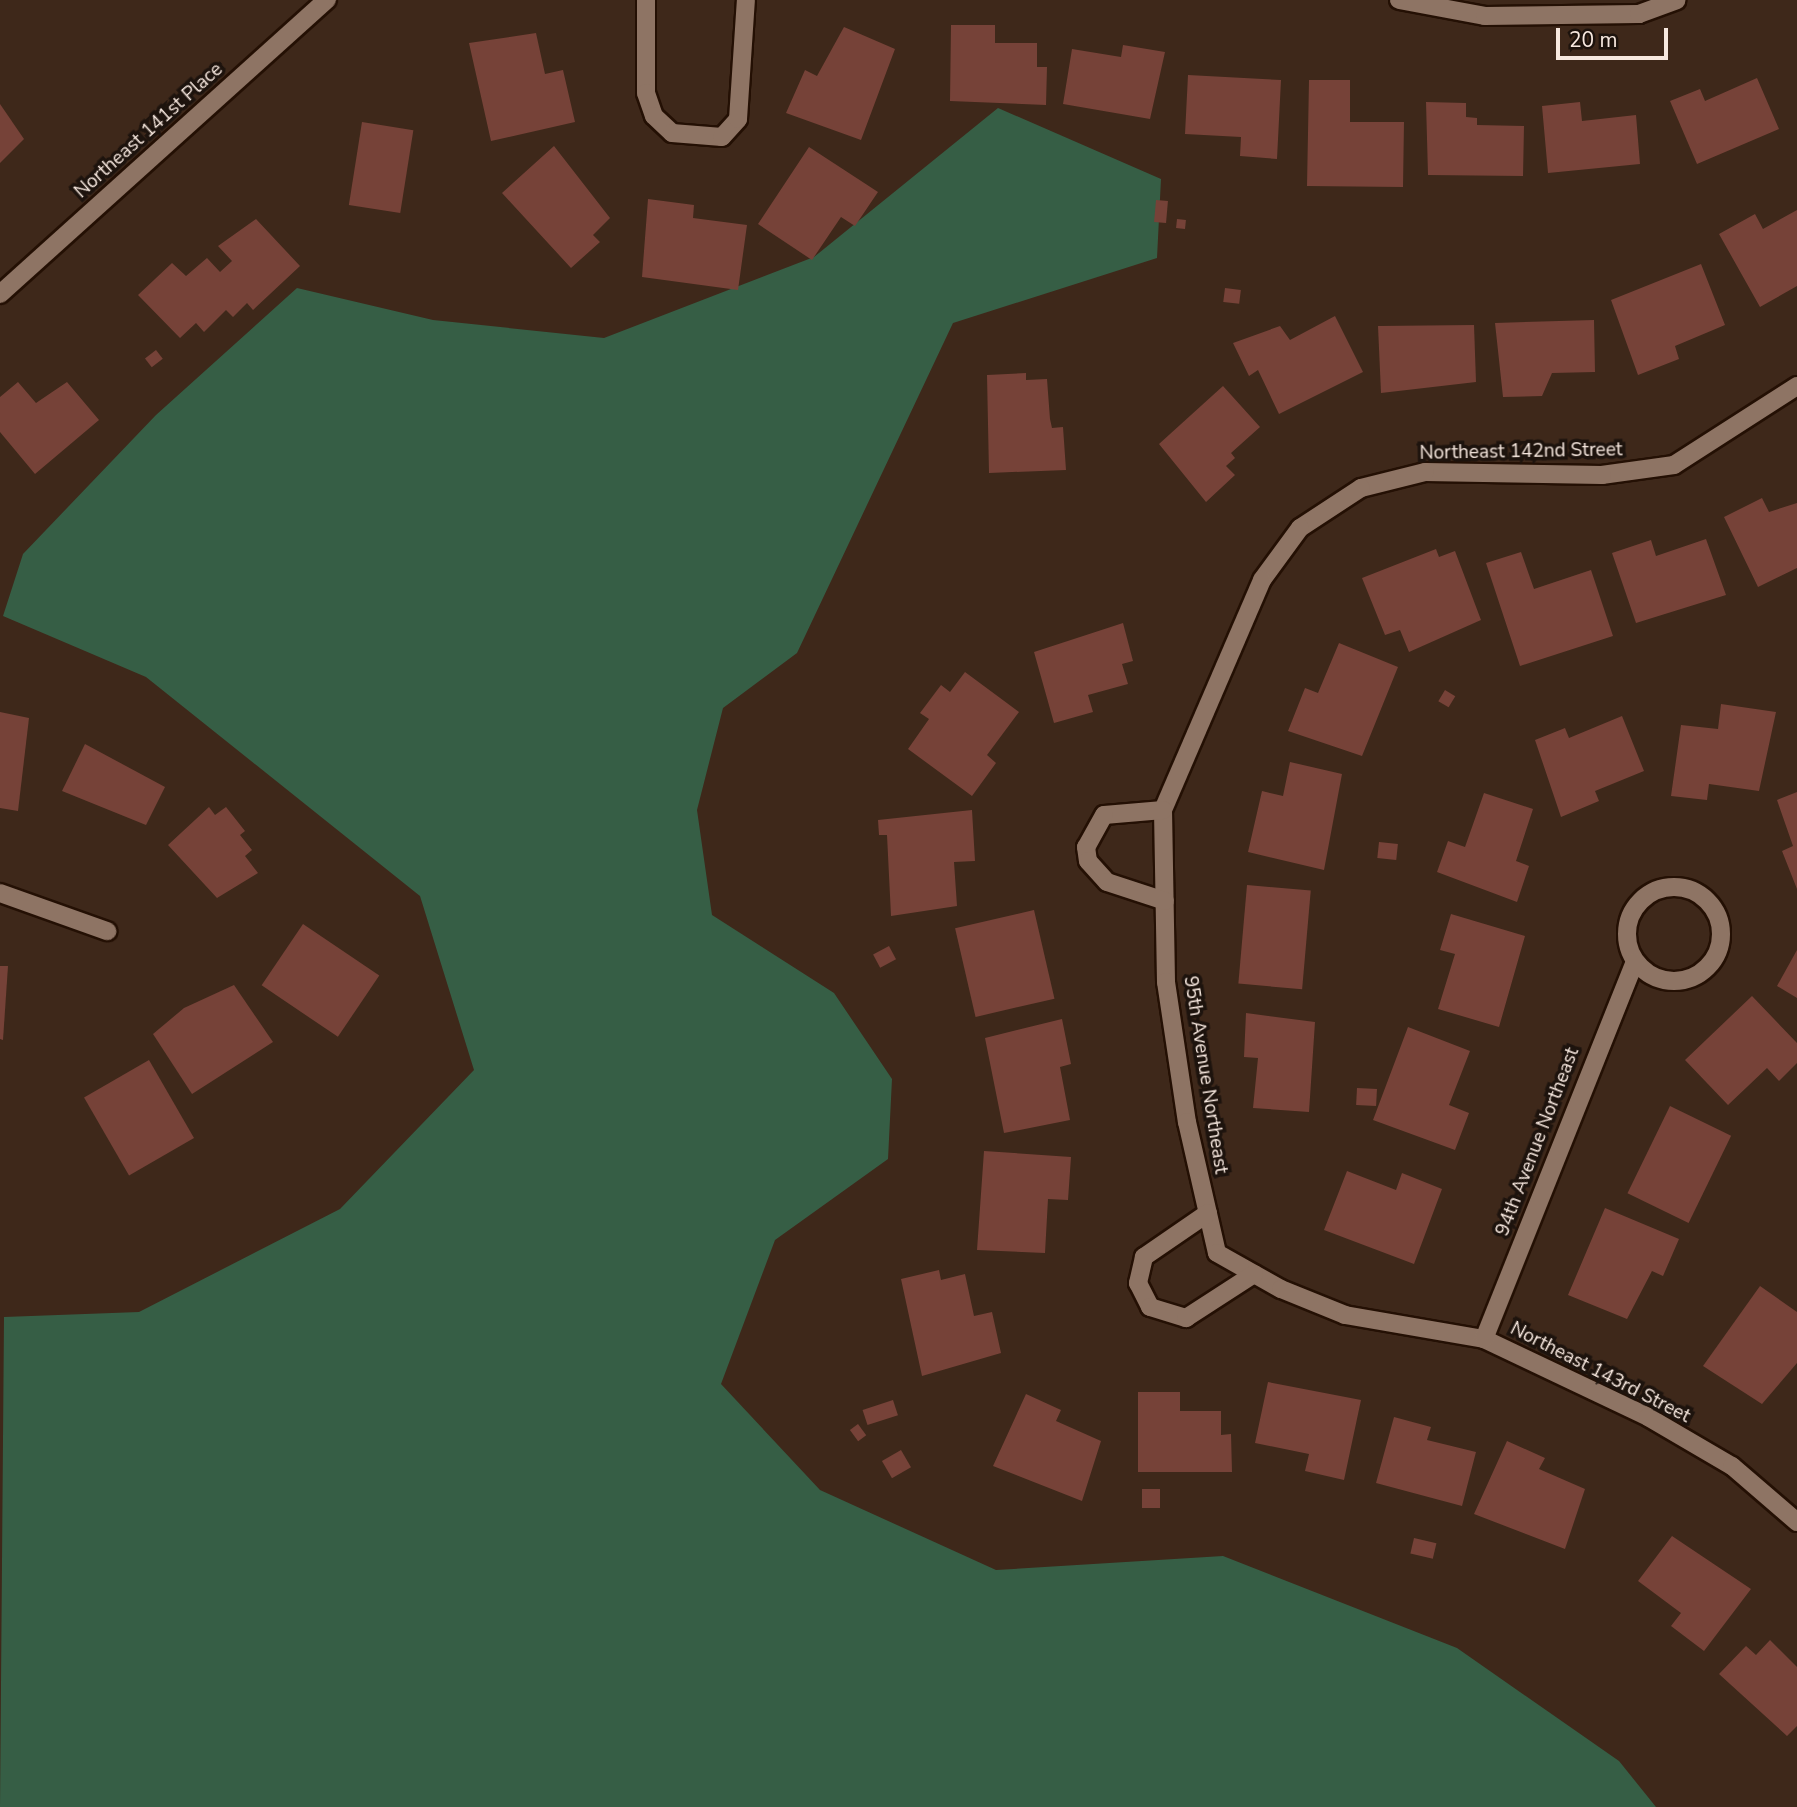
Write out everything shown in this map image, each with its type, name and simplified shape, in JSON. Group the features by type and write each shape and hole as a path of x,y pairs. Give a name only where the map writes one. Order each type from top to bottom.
{"street":[{"name":"Northeast 141st Place","path":"0,294 327,0"},
{"path":"646,0 646,93 654,117 672,133 722,137 738,119 746,0"},
{"path":"1399,0 1485,16 1639,14 1677,0"},
{"name":"Northeast 142nd Street","path":"1262,580 1300,528 1361,488 1425,472 1602,475 1674,465 1797,386"},
{"name":"95th Avenue Northeast","path":"1262,580 1163,810 1166,982 1217,1253 1254,1274 1345,1315 1484,1339"},
{"path":"1163,810 1104,815 1086,847 1088,861 1107,882 1165,901"},
{"path":"1676,887 1712,906 1720,920 1717,953 1695,976 1662,980 1635,962 1626,931 1639,901 1676,887"},
{"path":"0,893 107,931"},
{"name":"94th Avenue Northeast","path":"1484,1339 1635,962"},
{"path":"1208,1213 1144,1257 1138,1283 1150,1307 1186,1318 1254,1274"},
{"name":"Northeast 143rd Street","path":"1484,1339 1648,1417 1732,1466 1797,1522"}],"green space":[{"path":"998,108 1161,179 1157,258 953,323 797,653 723,708 697,810 712,915 834,993 892,1079 888,1159 775,1240 721,1384 820,1490 996,1570 1223,1556 1457,1648 1619,1761 1656,1807 0,1807 4,1317 139,1312 340,1209 474,1070 420,896 146,677 3,616 23,554 156,415 297,288 433,320 604,338 814,257"}],"building":[{"path":"951,25 995,25 995,43 1037,43 1037,67 1047,67 1046,105 950,101"},
{"path":"844,27 895,49 861,140 786,113 805,70 817,76"},
{"path":"536,33 545,74 563,70 575,122 491,141 469,43"},
{"path":"1123,45 1165,52 1150,119 1063,104 1072,49 1121,57"},
{"path":"1188,75 1281,80 1277,159 1240,156 1241,137 1185,134"},
{"path":"1757,78 1779,129 1697,164 1670,101 1700,89 1705,101"},
{"path":"1309,80 1350,80 1350,122 1404,122 1403,187 1307,186"},
{"path":"1426,102 1466,103 1466,117 1477,118 1477,125 1524,126 1523,176 1428,175"},
{"path":"1580,102 1582,121 1636,115 1640,164 1548,173 1542,106"},
{"path":"0,104 24,139 0,163"},
{"path":"362,122 413,130 400,213 349,205"},
{"path":"554,146 610,218 593,235 600,242 571,268 502,193"},
{"path":"809,147 878,192 855,226 841,217 812,260 758,224"},
{"path":"648,199 694,205 693,218 747,225 738,290 642,277"},
{"path":"1156,200 1168,201 1166,223 1154,222"},
{"path":"1797,210 1797,286 1760,307 1719,234 1755,214 1763,229"},
{"path":"256,219 300,266 253,310 247,303 233,317 226,310 204,332 196,323 180,338 138,295 172,263 186,276 207,258 220,272 232,261 218,246"},
{"path":"1177,219 1186,220 1185,229 1176,228"},
{"path":"1701,264 1725,325 1675,346 1679,359 1638,375 1611,300"},
{"path":"1225,288 1241,290 1239,304 1223,302"},
{"path":"1335,316 1363,372 1279,414 1258,370 1249,376 1233,343 1280,326 1290,340"},
{"path":"1594,320 1595,372 1552,373 1542,396 1503,397 1495,323"},
{"path":"1474,325 1476,382 1381,393 1378,326"},
{"path":"156,350 163,359 152,367 145,359"},
{"path":"1026,373 1026,380 1047,379 1052,428 1063,427 1066,470 989,473 987,375"},
{"path":"18,382 36,403 67,382 99,420 35,474 0,432 0,397"},
{"path":"1223,386 1260,427 1231,453 1235,458 1226,466 1235,475 1206,502 1159,444"},
{"path":"1762,498 1769,512 1797,503 1797,568 1758,587 1724,517"},
{"path":"1706,539 1726,595 1636,623 1612,553 1651,540 1656,556"},
{"path":"1436,549 1439,557 1455,551 1481,620 1409,652 1400,630 1385,635 1362,578"},
{"path":"1521,552 1534,589 1591,570 1613,636 1520,666 1486,563"},
{"path":"1123,623 1133,661 1122,664 1128,684 1088,695 1093,712 1054,723 1034,652"},
{"path":"1339,643 1398,667 1362,756 1288,731 1305,688 1318,693"},
{"path":"965,672 1019,712 987,755 996,763 972,796 908,749 929,719 920,713 941,685 950,692"},
{"path":"1445,690 1455,696 1449,707 1438,701"},
{"path":"1721,704 1776,712 1759,791 1709,784 1707,800 1671,796 1681,725 1718,729"},
{"path":"0,712 29,718 18,811 0,808"},
{"path":"1622,716 1644,771 1595,791 1599,801 1561,817 1535,740 1565,728 1569,738"},
{"path":"85,744 165,787 146,825 62,791"},
{"path":"1290,762 1342,774 1324,870 1248,852 1262,791 1283,796"},
{"path":"1797,792 1797,889 1782,851 1793,846 1777,800"},
{"path":"1484,793 1533,809 1516,861 1529,866 1517,902 1437,872 1448,841 1465,847"},
{"path":"209,807 215,815 226,807 245,831 240,835 252,850 245,856 258,873 217,898 168,845"},
{"path":"972,810 975,861 954,862 957,906 891,916 887,835 879,835 878,820"},
{"path":"1379,842 1398,844 1396,860 1377,858"},
{"path":"1247,885 1311,891 1302,989 1238,984"},
{"path":"1034,910 1054,999 976,1017 955,928"},
{"path":"1451,914 1525,936 1499,1027 1438,1009 1455,954 1440,950"},
{"path":"303,924 379,975 338,1037 262,985"},
{"path":"889,946 896,959 880,968 873,954"},
{"path":"1797,950 1797,998 1777,986"},
{"path":"0,966 8,966 3,1040 0,1039"},
{"path":"234,985 273,1042 192,1094 153,1034 184,1008"},
{"path":"1752,996 1797,1043 1797,1063 1779,1081 1767,1068 1728,1105 1685,1060"},
{"path":"1246,1013 1315,1022 1309,1112 1253,1108 1258,1058 1244,1057"},
{"path":"1062,1019 1071,1064 1060,1067 1070,1120 1004,1133 985,1038"},
{"path":"1408,1027 1470,1051 1449,1105 1469,1113 1455,1150 1373,1120"},
{"path":"149,1060 194,1138 129,1175 84,1098"},
{"path":"1357,1088 1377,1089 1376,1106 1356,1105"},
{"path":"1670,1106 1731,1136 1689,1223 1627,1193"},
{"path":"984,1151 1071,1157 1068,1200 1048,1199 1045,1253 977,1250"},
{"path":"1347,1171 1396,1190 1402,1173 1442,1189 1414,1264 1324,1230"},
{"path":"1605,1208 1679,1239 1663,1276 1652,1271 1627,1319 1568,1295"},
{"path":"939,1270 941,1280 965,1274 974,1316 992,1312 1001,1353 922,1376 901,1279"},
{"path":"1760,1286 1797,1312 1797,1363 1762,1404 1703,1366"},
{"path":"1268,1382 1361,1400 1344,1480 1305,1471 1309,1454 1255,1443"},
{"path":"1138,1392 1180,1392 1180,1411 1221,1411 1221,1435 1231,1434 1232,1472 1138,1472"},
{"path":"1026,1394 1061,1410 1056,1421 1101,1441 1082,1501 993,1466"},
{"path":"893,1400 898,1415 868,1425 863,1410"},
{"path":"1394,1417 1431,1427 1427,1440 1476,1452 1462,1506 1376,1483"},
{"path":"858,1424 866,1435 858,1441 850,1430"},
{"path":"1507,1441 1545,1458 1539,1469 1585,1489 1565,1549 1474,1514"},
{"path":"901,1450 911,1467 892,1478 882,1461"},
{"path":"1142,1489 1160,1489 1160,1508 1142,1508"},
{"path":"1672,1536 1751,1589 1704,1651 1671,1626 1681,1613 1638,1581"},
{"path":"1414,1538 1436,1543 1433,1559 1410,1554"},
{"path":"1770,1640 1797,1667 1797,1726 1787,1736 1719,1674 1746,1646 1756,1655"}]}
